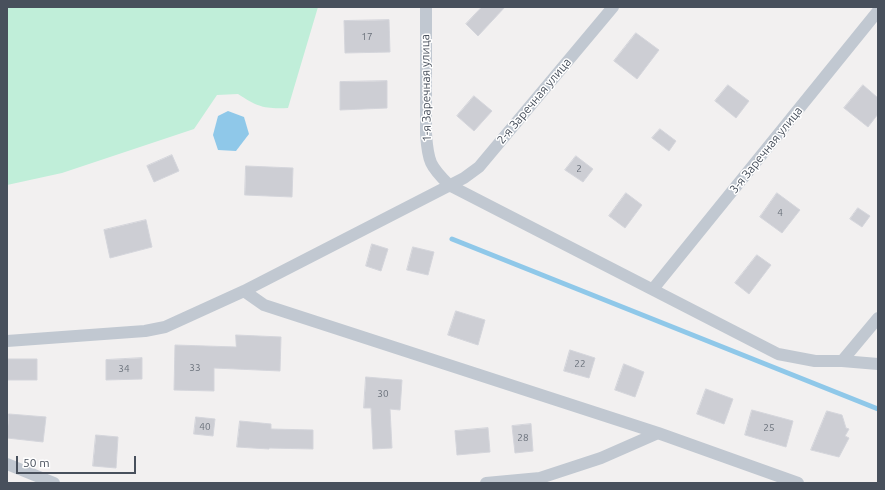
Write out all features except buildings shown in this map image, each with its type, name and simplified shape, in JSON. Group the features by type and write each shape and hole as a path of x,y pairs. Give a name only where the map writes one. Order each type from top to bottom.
{"street":[{"name":"1-я Заречная улица","path":"426,7 427,154 434,170 449,185 778,354 815,361 842,361 878,364"},
{"name":"2-я Заречная улица","path":"7,341 152,330 165,327 244,290 464,178 479,167 612,7"},
{"name":"3-я Заречная улица","path":"653,289 878,11"},
{"path":"244,290 264,305 658,433 798,483"},
{"path":"842,361 878,318"},
{"path":"486,483 540,478 601,458 658,433"},
{"path":"7,464 54,483"}],"green space":[{"path":"7,7 318,7 288,108 262,106 251,102 238,94 217,95 194,129 62,173 7,185"}],"water":[{"path":"228,111 244,117 249,134 236,151 218,150 213,135 218,116"}],"waterway":[{"path":"452,239 878,409"}]}
